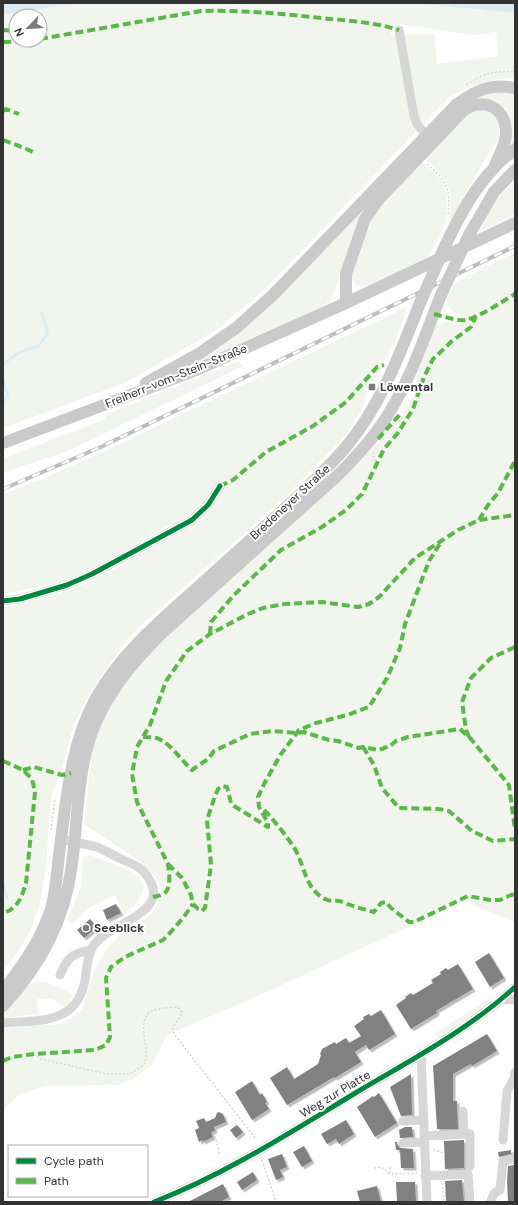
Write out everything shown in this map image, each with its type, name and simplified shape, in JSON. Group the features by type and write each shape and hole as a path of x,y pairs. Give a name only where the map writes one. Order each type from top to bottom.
{"main road":[{"path":"346,303 346,274 365,219 378,200 457,104 472,94 487,87 504,86 515,88"},
{"path":"127,395 156,376 200,353 236,328 273,295 429,139 465,109 479,103 490,105 496,109 501,114 505,124 505,141 494,168"},
{"name":"Bredeneyer Straße","path":"3,991 29,956 43,930 52,906 71,773 76,749 84,723 96,698 112,673 130,651 154,626 303,492 345,448 361,428 382,392 401,353 420,303 446,244 467,204 494,168 515,149"},
{"name":"Bredeneyer Straße","path":"3,1006 42,956 53,935 63,906 70,879 81,776 86,751 105,702 137,659 162,633 337,476 374,436 389,413 409,376 441,295 468,235 494,192 515,170"},
{"name":"Freiherr-vom-Stein-Straße","path":"3,443 194,371 346,303 515,223"}],"street":[{"path":"399,30 414,116 417,124 429,139"},
{"path":"3,601 20,599 60,587 92,574 192,520 208,505 220,486"},
{"path":"3,1023 58,1017 69,1011 77,1002 84,989 91,950 94,944 107,933 139,914 154,897 152,884 147,875 139,867 98,848 61,839"},
{"path":"60,975 66,961 74,954 91,950"},
{"name":"Weg zur Platte","path":"154,1202 218,1173 258,1151 421,1054 481,1016 515,987"},
{"path":"501,999 515,1000"},
{"path":"421,1054 427,1202"},
{"path":"503,1140 508,1091 514,1079 515,1072"},
{"path":"463,1112 464,1134"},
{"path":"403,1121 424,1120"},
{"path":"404,1145 470,1134 470,1166"},
{"path":"491,1201 492,1195 500,1190 503,1161 515,1160"},
{"path":"425,1174 468,1174 470,1202"}],"path":[{"path":"427,164 443,178 446,183 449,198 447,220"},
{"path":"375,451 373,456 377,465"},
{"path":"34,1054 41,1059 107,1074 129,1074 144,1064 146,1055 143,1032 145,1018 148,1013 153,1010 179,1008 182,1014 173,1028 174,1034 256,1139"},
{"path":"214,1134 220,1155"},
{"path":"258,1151 276,1202"},
{"path":"374,1168 381,1167 390,1174 425,1174"},
{"path":"390,1167 390,1174"},
{"path":"442,1175 444,1202"}],"shaded area":[{"path":"3,3 80,3 47,8 8,8 8,14 3,14"},
{"path":"80,3 411,3 515,13 515,79 506,78 489,80 473,85 450,96 267,287 218,329 127,382 3,428 3,14 8,13 8,48 48,48 48,8 45,8","holes":["391,23 475,35 496,32 498,56 437,64 434,34 391,35"]},
{"path":"411,3 515,3 515,13"},
{"path":"515,90 515,143 503,154 508,120 469,100 488,91"},
{"path":"479,109 491,113 497,119 499,138 472,181 448,227 450,195 448,188 440,174 423,157 465,115"},
{"path":"420,160 441,180 446,191 447,205 445,224 429,257 400,272 364,287 356,285 351,277 368,230 378,208"},
{"path":"515,181 515,214 479,232 494,202"},
{"path":"371,199 362,218 332,297 323,307 185,368"},
{"path":"515,253 515,922 464,901 260,995 167,1035 152,1064 134,1079 116,1085 46,1086 18,1095 3,1110 3,1028 63,1024 82,1010 95,968 108,948 119,936 152,914 162,895 159,881 138,860 84,824 92,750 102,718 123,682 164,638 348,473 404,414 415,392 417,374 430,335 437,326 445,322 463,325 459,314 452,311 447,303 447,297 455,283"},
{"path":"407,307 395,342 368,391 361,411 345,436 287,495 139,627 123,645 90,692 73,727 62,769 51,797 46,866 40,903 31,929 19,950 3,971 3,607 48,597 87,583 113,570 177,533 171,524 89,570 65,581 3,594 3,494 38,481 107,450"},
{"path":"238,361 243,366 68,451 3,473 3,459 105,419 105,415"},
{"path":"89,855 126,869 138,876 144,886 143,891 138,902 132,908 123,913 115,895 90,907 72,924 67,920 81,887 83,859"},
{"path":"43,981 73,994 69,1004 64,1007 52,999 37,999 38,1014 3,1018 3,1014 26,986"},
{"path":"492,997 493,1001 479,1013 438,1038 435,1033"}],"building":[{"path":"116,904 121,913 107,920 103,910"},
{"path":"90,919 97,927 84,938 77,930"},
{"path":"489,953 504,978 490,987 475,962"},
{"path":"458,964 473,989 436,1011 437,1013 411,1029 396,1005 411,993 413,995 433,983 431,980 441,974 440,972 446,968 448,970"},
{"path":"381,1010 395,1034 369,1050 366,1045 355,1052 361,1062 287,1105 270,1078 287,1067 294,1079 318,1064 322,1049 335,1042 336,1044 346,1038 349,1043 361,1036 354,1026 364,1019 363,1017 369,1014 371,1016"},
{"path":"487,1034 497,1051 472,1066 471,1064 453,1074 453,1101 457,1101 458,1129 437,1129 433,1066"},
{"path":"411,1074 412,1115 401,1116 390,1087"},
{"path":"252,1081 260,1095 262,1093 267,1102 265,1103 269,1109 252,1120 235,1092"},
{"path":"379,1093 397,1123 375,1137 357,1107"},
{"path":"219,1112 223,1114 226,1122 214,1127 215,1131 211,1132 213,1137 203,1142 202,1140 199,1142 195,1130 199,1128 196,1121 204,1118 206,1122 215,1118"},
{"path":"346,1120 354,1134 339,1144 336,1139 327,1144 321,1134"},
{"path":"237,1125 243,1132 236,1138 230,1130"},
{"path":"405,1127 412,1127 413,1137 400,1138 399,1130"},
{"path":"464,1140 464,1168 445,1169 444,1141"},
{"path":"395,1142 397,1142 398,1146 401,1148 413,1149 414,1168 401,1168 400,1150 396,1150"},
{"path":"304,1146 312,1161 302,1167 293,1152"},
{"path":"511,1150 511,1154 499,1157 498,1152"},
{"path":"282,1154 287,1167 280,1170 283,1177 276,1180 268,1159"},
{"path":"515,1165 515,1202 508,1202 508,1166"},
{"path":"253,1172 257,1180 242,1190 237,1182"},
{"path":"462,1180 464,1202 446,1202 445,1181"},
{"path":"396,1182 415,1182 416,1202 397,1202"},
{"path":"223,1184 229,1197 220,1202 188,1202"},
{"path":"377,1186 381,1202 360,1202 357,1191"}],"waterway":[{"path":"3,364 20,352 38,346 48,334 42,313"},
{"path":"3,380 8,395 3,403"},
{"path":"3,882 7,897"}],"railway":[{"path":"3,489 103,446 515,246"}],"marked path":[{"path":"48,38 201,11 249,12 298,16 365,23 399,30"},
{"path":"3,30 8,30"},
{"path":"3,42 8,42"},
{"path":"3,111 6,109 19,114"},
{"path":"3,140 33,152"},
{"path":"434,314 453,319 470,319 515,294"},
{"path":"210,634 211,622 234,595 281,550 322,527 346,510 362,494 384,449 397,434 413,409 424,377 433,359 452,341 471,327 476,316"},
{"path":"220,486 233,480 266,452 313,426 346,402 377,367 384,365"},
{"path":"378,439 402,412"},
{"path":"479,520 488,505 498,493 515,461"},
{"path":"153,897 162,895 168,889 168,864 137,802 132,774 137,747 150,725 166,681 187,651 210,634 248,614 263,608 284,604 322,602 358,607 369,604 379,597 415,558 458,530 479,520 515,515"},
{"path":"168,864 182,878 191,895 193,904 202,911 205,908 211,865 207,820 218,789 222,786 227,787 231,803 234,806 268,827 268,823 259,807 258,797 281,754 299,730 316,723 347,715 369,707 387,678 400,648 405,624 429,561 441,542"},
{"path":"469,737 466,730 462,702 471,678 491,658 515,647"},
{"path":"143,737 156,738 164,742 192,770 208,759 214,751 250,734 272,731 297,733 304,732 359,748 363,747 379,750 390,746 396,741 408,737 460,729 470,738 509,785 515,830"},
{"path":"363,747 374,765 382,788 399,808 439,809 449,811 472,831 493,841 515,839"},
{"path":"3,761 23,770 32,779 35,792 26,883 21,897 16,905 3,913"},
{"path":"23,770 34,767 62,775 71,773"},
{"path":"264,810 296,850 312,888 327,900 340,901 374,912 381,903 386,902 391,908 409,922 414,922 468,896 490,900 500,900 515,894"},
{"path":"3,1061 12,1057 34,1054 95,1050 106,1045 110,1037 106,978 111,967 125,957 163,940 183,918 193,904"}],"cycle path":[{"path":"3,601 20,599 67,585 92,574 192,520 208,505 220,486"},
{"path":"154,1202 207,1179 258,1152 439,1044 497,1003 515,987"}],"place":[{"name":"Löwental","path":"372,387"},
{"name":"Seeblick","path":"86,928"}]}
